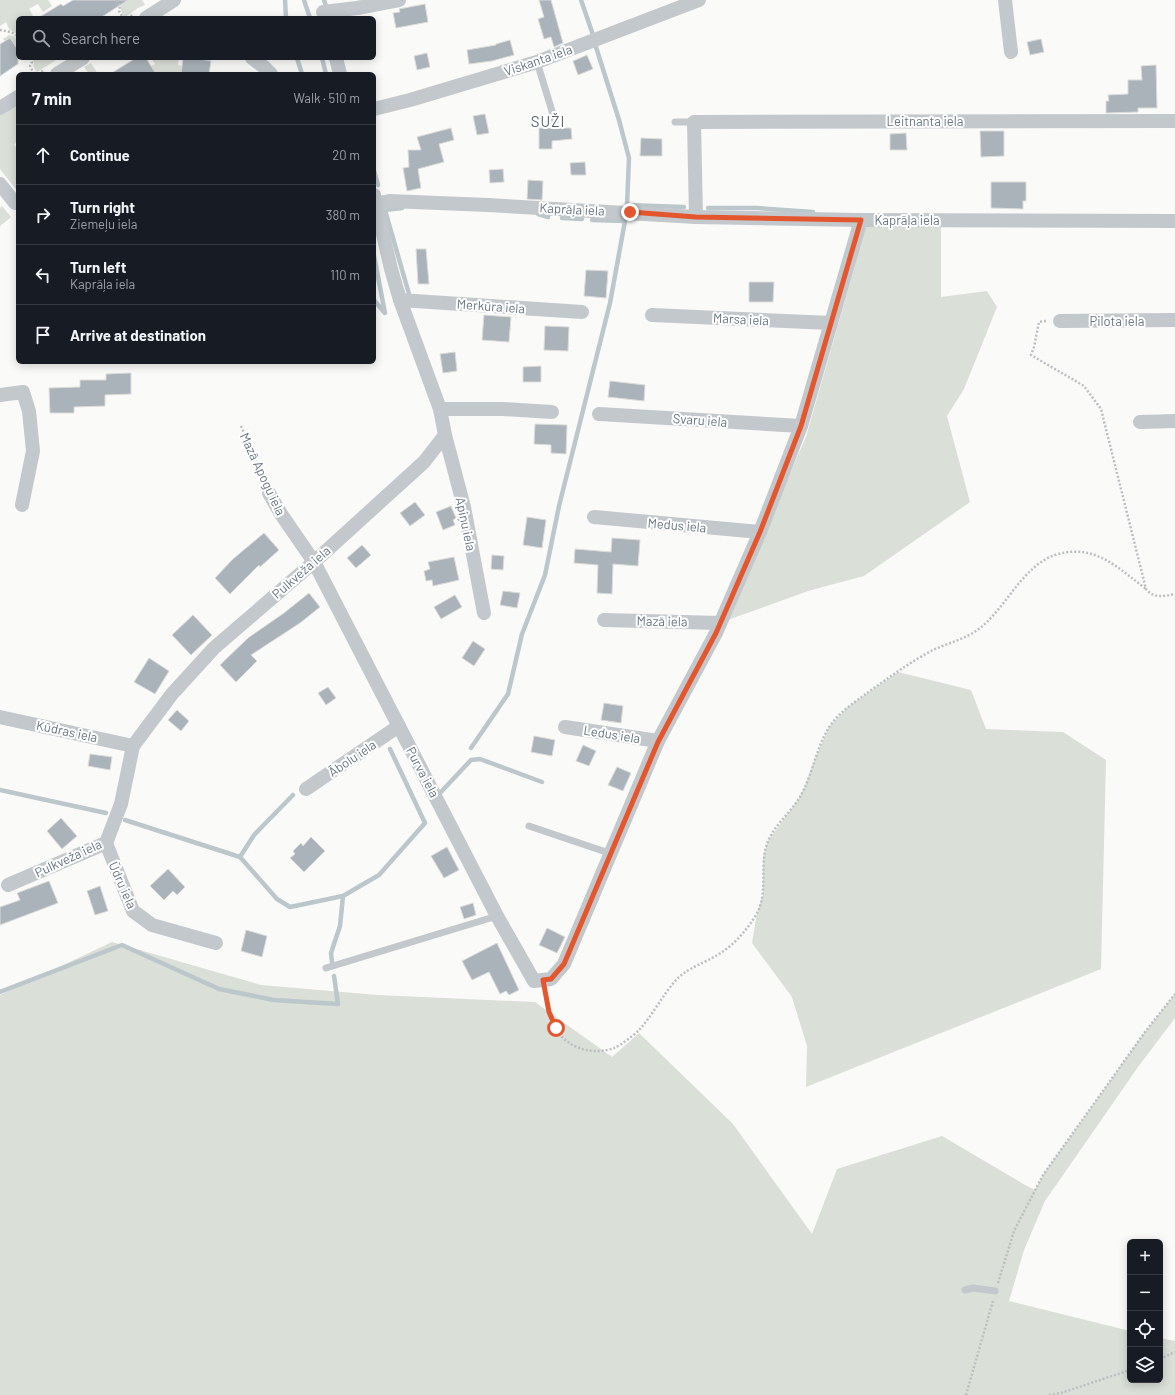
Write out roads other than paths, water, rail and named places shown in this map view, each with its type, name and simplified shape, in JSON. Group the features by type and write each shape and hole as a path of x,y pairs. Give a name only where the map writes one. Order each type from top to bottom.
{"street":[{"path":"149,16 174,0"},
{"path":"322,10 357,8 399,0"},
{"name":"Viskanta iela","path":"376,108 410,100 537,62 699,0"},
{"path":"1005,0 1011,52"},
{"path":"60,72 80,60"},
{"path":"255,60 269,72"},
{"path":"336,60 340,72"},
{"path":"0,108 16,98"},
{"name":"Leitnanta iela","path":"694,122 1175,121"},
{"path":"694,122 696,217"},
{"path":"0,184 15,203"},
{"name":"Kaprāļa iela","path":"376,199 389,201 488,204 696,217 861,220 1175,221"},
{"path":"376,203 391,269 400,300 440,409 445,435"},
{"path":"612,854 658,742 720,623 760,532 801,426 861,220"},
{"name":"Merkūra iela","path":"400,300 582,312"},
{"name":"Marsa iela","path":"652,315 831,323"},
{"name":"Pilota iela","path":"1060,321 1175,320"},
{"path":"0,395 23,392 29,411 33,451 22,505"},
{"path":"440,409 503,409 552,412"},
{"name":"Svaru iela","path":"599,414 801,426"},
{"path":"1140,422 1175,421"},
{"name":"Pulkveža iela","path":"8,885 106,843 121,804 133,746 172,694 214,648 314,562 424,462 445,435"},
{"name":"Apiņu iela","path":"445,435 464,507 484,613"},
{"name":"Mazā Apogu iela","path":"269,493 280,514 314,562"},
{"name":"Medus iela","path":"594,517 760,532"},
{"name":"Purva iela","path":"314,562 498,916 538,980 551,979 564,964 612,854"},
{"name":"Mazā iela","path":"604,620 720,623"},
{"name":"Kūdras iela","path":"0,717 133,746"},
{"name":"Ābolu iela","path":"306,790 399,726"},
{"name":"Ledus iela","path":"565,727 658,742"},
{"name":"Ūdru iela","path":"106,843 133,911 152,925 216,943"}],"lane":[{"path":"537,62 555,120"},
{"name":"Leitnanta iela","path":"675,122 694,122"},
{"path":"530,826 612,854"},
{"path":"326,968 498,916"},
{"path":"965,1290 974,1288 995,1291"}],"waterway":[{"path":"285,0 286,16"},
{"path":"304,0 309,16"},
{"path":"324,0 326,6"},
{"path":"581,0 592,32"},
{"path":"596,47 619,120 629,158 627,205 684,207"},
{"path":"298,60 301,72"},
{"path":"322,60 326,72"},
{"path":"376,178 378,185"},
{"path":"402,208 385,210 409,294"},
{"path":"708,208 756,208 813,212"},
{"path":"538,214 548,217"},
{"path":"562,218 582,219"},
{"path":"471,748 508,694 522,634 545,575 559,506 610,303 625,221 592,220"},
{"path":"376,266 385,313"},
{"path":"376,302 384,312"},
{"path":"125,820 240,857 277,899 290,907 343,896 379,875 425,823 390,749"},
{"path":"440,793 471,760 480,759 542,782"},
{"path":"0,790 106,813"},
{"path":"240,857 254,835 293,795"},
{"path":"332,962 331,953 340,926 343,896"},
{"path":"0,992 122,945 219,989 274,1000 338,1004 334,976"}],"district":[{"name":"SUŽI","path":"548,122"}]}
